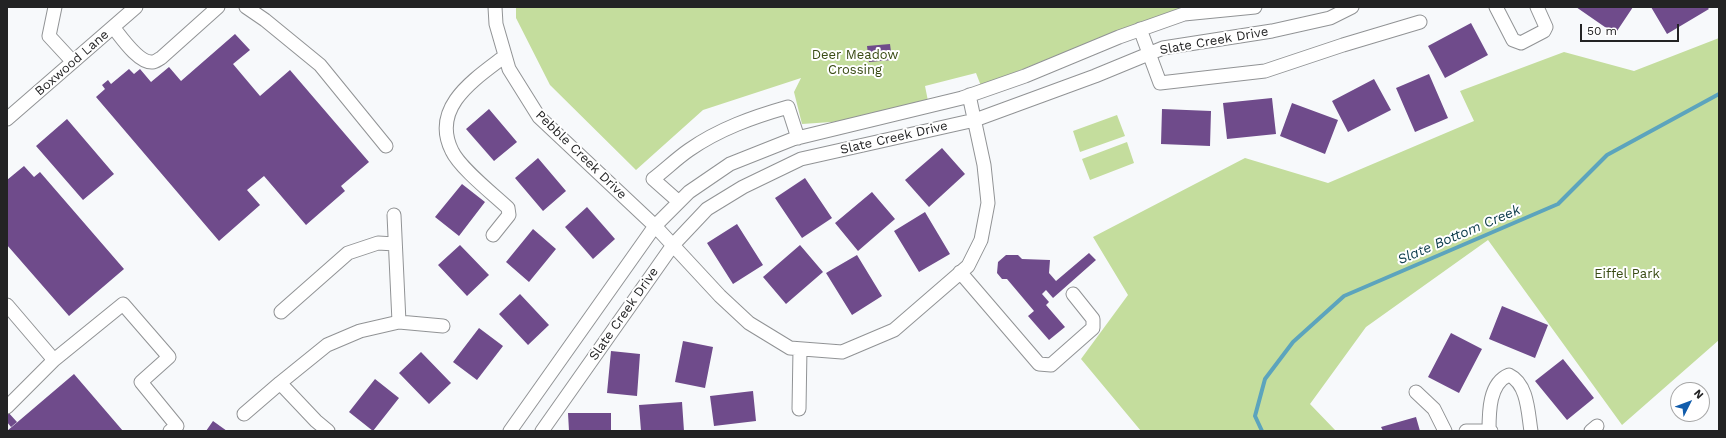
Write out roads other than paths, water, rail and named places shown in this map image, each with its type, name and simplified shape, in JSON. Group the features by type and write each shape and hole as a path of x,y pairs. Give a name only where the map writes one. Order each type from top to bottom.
{"street":[{"path":"55,7 50,36 73,62"},
{"name":"Boxwood Lane","path":"7,119 136,7"},
{"path":"113,27 139,58 144,61 153,62 162,58 218,7"},
{"path":"246,7 265,20 320,65 386,146"},
{"name":"Pebble Creek Drive","path":"495,7 496,24 509,69 539,117 655,226 720,296 749,323 790,348 842,352 894,330 968,266 981,240 988,203 984,165 969,95"},
{"name":"Slate Creek Drive","path":"510,431 655,226 690,192 730,164 798,138 969,95 1025,76 1184,14 1255,7"},
{"name":"Slate Creek Drive","path":"542,431 673,245 707,209 743,187 801,159 975,120 1163,48 1272,31 1323,20 1352,7"},
{"path":"1496,7 1513,40 1521,43 1544,31 1546,27 1537,7"},
{"path":"1140,30 1160,83 1266,71 1343,45 1420,22"},
{"path":"493,235 509,215 508,208 464,166 452,152 447,134 447,117 453,102 463,89 505,56"},
{"path":"679,202 653,179 689,150 725,129 759,115 788,107 798,138"},
{"path":"394,215 399,322"},
{"path":"280,312 348,253 378,243 395,244"},
{"path":"960,272 1039,364 1051,365 1094,328 1093,319 1073,294"},
{"path":"7,407 54,360 123,304 169,357 142,382 177,426 170,431"},
{"path":"7,305 54,360"},
{"path":"244,414 327,345 360,331 399,322 444,326"},
{"path":"799,409 800,349"},
{"path":"1466,431 1489,431 1490,411 1496,385 1502,378 1509,375 1516,378 1522,387 1530,431"},
{"path":"280,383 316,421 328,431"},
{"path":"1416,392 1434,409 1445,431"}],"waterway":[{"name":"Slate Bottom Creek","path":"1262,431 1255,416 1265,379 1293,342 1344,296 1558,204 1607,155 1719,94"}],"park label":[{"name":"Deer Meadow Crossing","path":"855,62"},
{"name":"Eiffel Park","path":"1627,274"}]}
